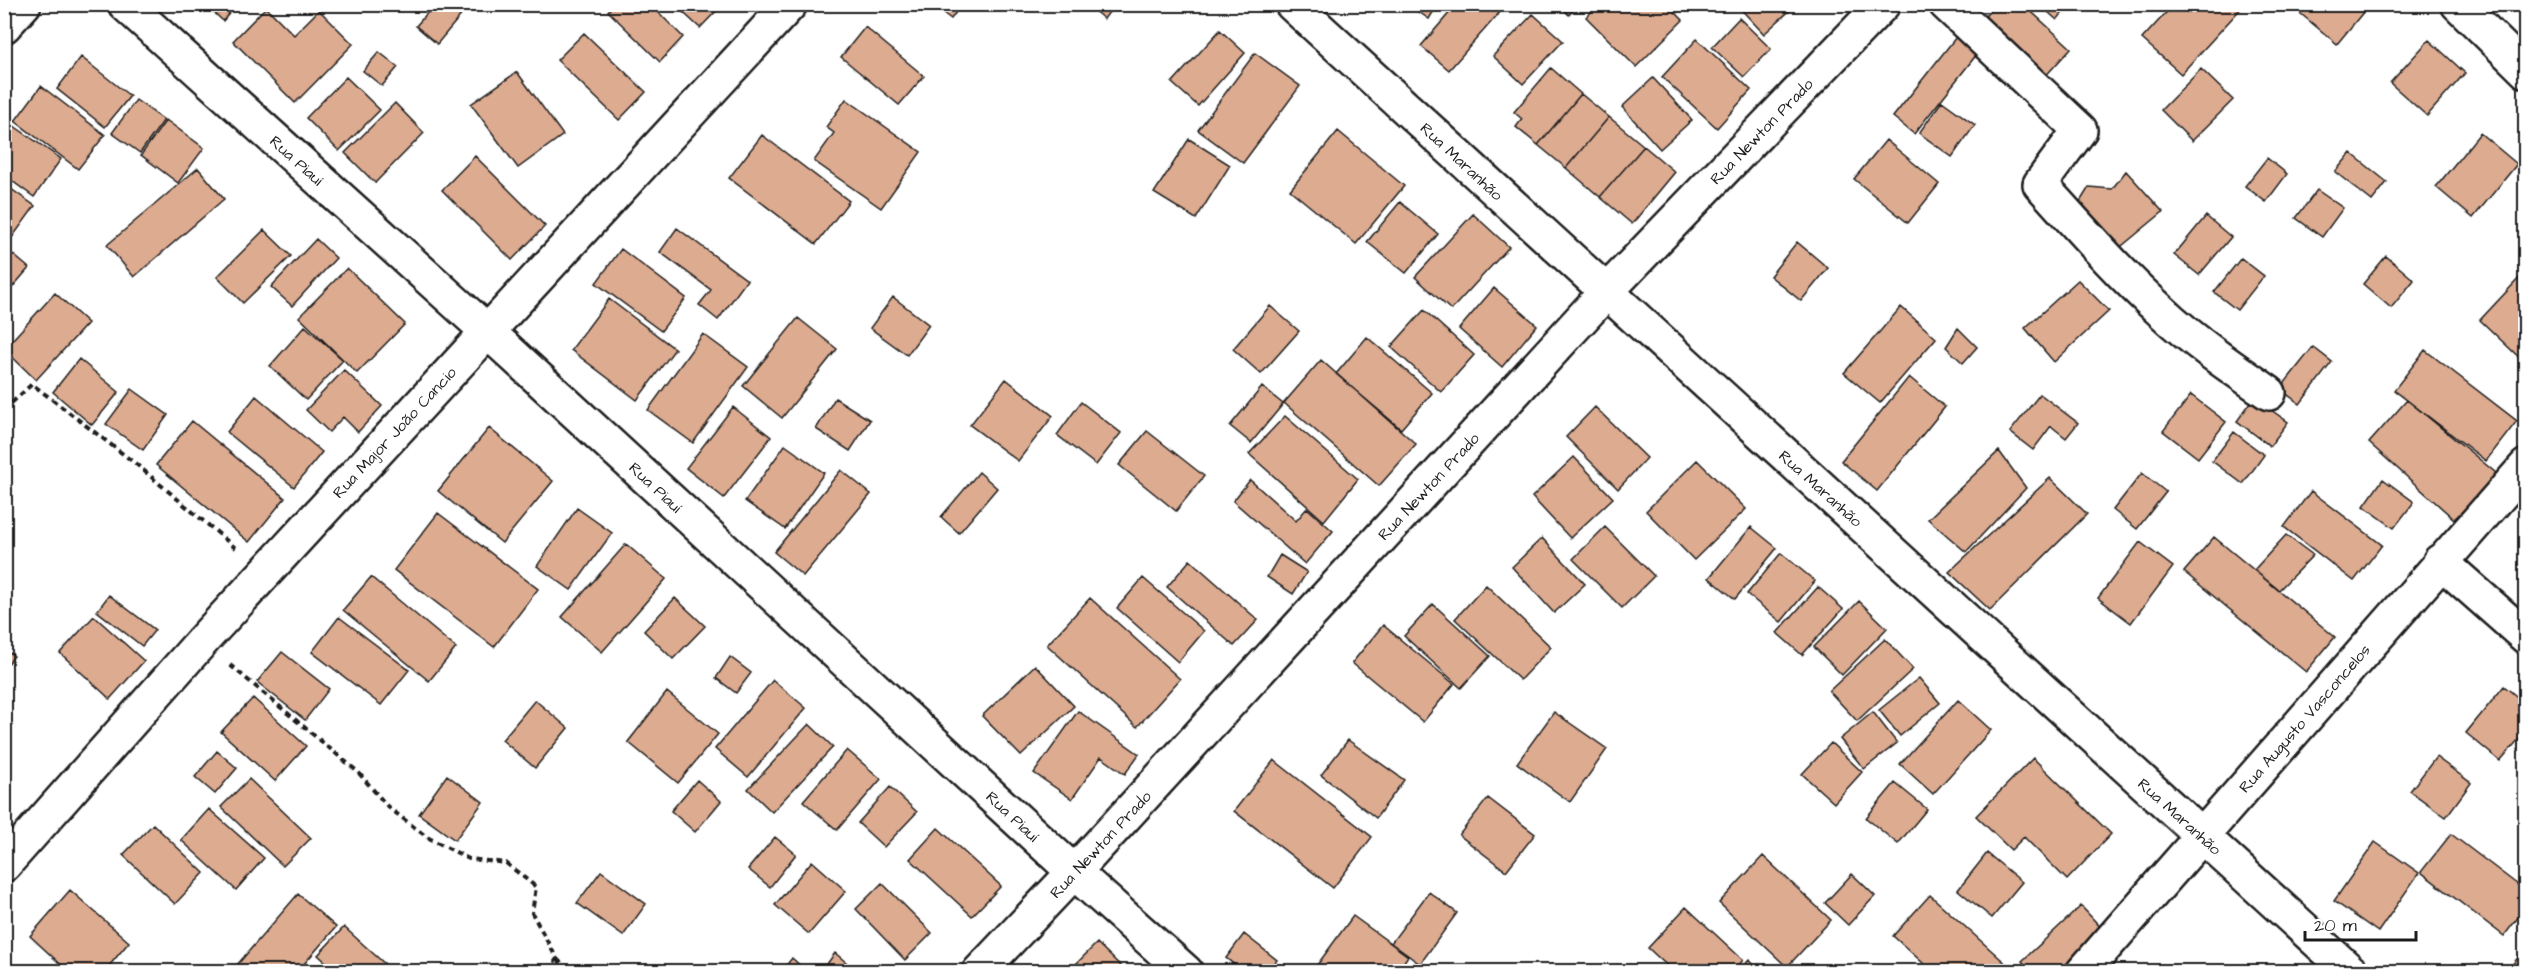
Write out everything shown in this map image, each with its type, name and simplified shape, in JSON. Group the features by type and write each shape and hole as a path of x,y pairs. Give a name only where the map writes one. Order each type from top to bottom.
{"street":[{"path":"4,26 24,4"},
{"name":"Rua Piauí","path":"125,4 487,331 1074,872 1186,972"},
{"name":"Rua Major João Cancio","path":"4,865 265,572 790,4"},
{"name":"Rua Maranhão","path":"1292,4 2351,972"},
{"name":"Rua Newton Prado","path":"979,972 1074,872 1606,292 1883,4"},
{"path":"1946,4 2080,130 2040,184 2110,262 2161,312 2222,361 2269,393"},
{"path":"2458,4 2526,71"},
{"name":"Rua Augusto Vasconcelos","path":"2083,972 2440,561 2526,466"},
{"path":"2440,561 2526,637"}],"path":[{"path":"4,410 32,384 136,465 265,572"},
{"path":"204,639 242,677 358,772 388,807 427,837 469,859 506,862 536,887 532,913 557,959 570,972"},
{"path":"546,972 557,959"}],"building":[{"path":"205,4 237,4 223,21"},
{"path":"435,4 451,4 462,14 437,44 416,26"},
{"path":"614,4 650,4 683,37 660,62 608,11"},
{"path":"674,4 723,4 700,28"},
{"path":"931,4 962,4 951,19"},
{"path":"1086,4 1115,4 1104,19"},
{"path":"1407,4 1438,4 1429,19"},
{"path":"1457,4 1492,4 1500,12 1449,70 1421,46"},
{"path":"1558,4 1578,4 1569,15"},
{"path":"1599,4 1667,4 1683,20 1636,67 1586,17"},
{"path":"1736,4 1797,4 1764,34"},
{"path":"1996,4 2023,4 2071,48 2041,81 1978,24"},
{"path":"2039,4 2070,4 2057,20"},
{"path":"2174,4 2245,4 2181,74 2142,39"},
{"path":"2299,4 2370,4 2337,44 2295,9"},
{"path":"266,7 294,35 319,10 353,44 295,103 233,41"},
{"path":"1533,14 1563,41 1523,84 1493,56"},
{"path":"1739,18 1771,49 1744,77 1712,47"},
{"path":"865,27 924,76 899,105 841,57"},
{"path":"1220,30 1245,53 1198,106 1172,83"},
{"path":"1960,32 1981,49 1914,134 1893,117"},
{"path":"584,33 646,92 619,120 557,60"},
{"path":"1697,39 1751,90 1717,128 1662,77"},
{"path":"2429,40 2465,73 2427,116 2390,83"},
{"path":"379,52 398,67 382,86 363,71"},
{"path":"1255,53 1300,86 1243,163 1198,130"},
{"path":"81,57 130,96 105,127 57,89"},
{"path":"1551,68 1581,94 1538,145 1516,127 1522,119 1514,112"},
{"path":"2201,69 2233,100 2192,141 2161,110"},
{"path":"517,72 563,135 518,168 471,104"},
{"path":"346,77 380,110 339,151 306,118"},
{"path":"1653,78 1692,120 1660,149 1622,107"},
{"path":"41,86 105,135 78,169 15,121"},
{"path":"1581,94 1609,117 1566,168 1538,145"},
{"path":"846,99 921,152 881,208 814,161 834,133 826,127"},
{"path":"136,100 164,120 140,153 112,133"},
{"path":"1942,101 1975,125 1952,157 1919,133"},
{"path":"395,103 424,133 375,183 345,153"},
{"path":"1609,117 1644,146 1600,197 1566,168"},
{"path":"4,119 61,159 34,197 4,175"},
{"path":"166,120 204,148 178,183 141,155"},
{"path":"1338,131 1404,186 1356,244 1290,190"},
{"path":"2480,133 2517,164 2473,218 2436,187"},
{"path":"762,135 849,201 816,244 729,178"},
{"path":"1189,139 1230,165 1196,219 1154,193"},
{"path":"1886,140 1939,184 1908,223 1854,179"},
{"path":"1644,146 1675,172 1632,224 1600,197"},
{"path":"2351,153 2387,182 2372,201 2335,172"},
{"path":"475,156 545,226 512,260 442,190"},
{"path":"2267,158 2287,174 2266,202 2245,186"},
{"path":"198,168 224,199 134,277 107,245"},
{"path":"2126,171 2163,212 2117,250 2078,205 2089,187 2112,189"},
{"path":"4,184 35,206 11,239 4,234"},
{"path":"2317,190 2343,208 2322,237 2296,218"},
{"path":"1400,202 1438,234 1406,273 1367,242"},
{"path":"1473,214 1509,247 1451,310 1415,277"},
{"path":"2206,216 2231,237 2199,275 2174,255"},
{"path":"677,228 747,280 718,320 699,305 711,290 660,252"},
{"path":"264,230 291,256 243,303 217,277"},
{"path":"316,239 336,258 292,306 271,287"},
{"path":"1797,242 1828,268 1801,301 1770,276"},
{"path":"4,247 29,268 4,297"},
{"path":"621,249 686,298 661,331 596,283"},
{"path":"2386,256 2414,280 2391,308 2363,284"},
{"path":"2241,258 2264,276 2237,310 2214,292"},
{"path":"347,268 405,324 357,373 299,317"},
{"path":"2523,274 2526,276 2526,364 2480,320"},
{"path":"2078,280 2109,311 2054,362 2025,328"},
{"path":"1494,288 1537,325 1502,367 1459,329"},
{"path":"55,293 88,323 36,380 4,349"},
{"path":"893,297 929,325 907,355 870,328"},
{"path":"609,299 675,349 637,400 571,350"},
{"path":"1270,306 1299,331 1261,374 1233,349"},
{"path":"1901,307 1936,338 1880,403 1844,373"},
{"path":"1424,310 1474,355 1441,392 1391,347"},
{"path":"798,318 837,349 782,418 743,386"},
{"path":"305,326 343,360 306,400 270,366"},
{"path":"1958,328 1977,347 1963,363 1946,347"},
{"path":"703,334 748,367 693,443 648,410"},
{"path":"1367,337 1432,393 1401,429 1336,374"},
{"path":"2313,347 2332,362 2300,404 2280,389"},
{"path":"2425,350 2517,421 2486,461 2394,390"},
{"path":"79,359 119,392 92,425 53,392"},
{"path":"1321,360 1416,444 1379,486 1284,403"},
{"path":"344,370 382,406 358,432 343,417 329,432 306,410"},
{"path":"1909,377 1945,407 1877,491 1841,461"},
{"path":"1006,379 1053,416 1018,461 970,425"},
{"path":"1262,387 1283,404 1251,443 1230,426"},
{"path":"132,389 168,415 143,450 106,424"},
{"path":"2040,394 2078,423 2066,438 2051,426 2033,450 2010,432"},
{"path":"2191,395 2226,422 2198,458 2163,431"},
{"path":"256,396 322,452 294,487 227,432"},
{"path":"835,398 870,420 850,451 816,429"},
{"path":"2254,398 2288,422 2270,446 2237,421"},
{"path":"2407,400 2501,477 2454,519 2369,443"},
{"path":"1081,402 1121,433 1096,465 1057,435"},
{"path":"733,407 771,437 724,498 686,468"},
{"path":"1595,407 1647,458 1618,489 1566,437"},
{"path":"1285,416 1358,479 1324,521 1249,454"},
{"path":"192,421 285,498 249,542 156,465"},
{"path":"489,428 553,481 502,543 438,491"},
{"path":"1147,431 1204,476 1176,511 1119,465"},
{"path":"2234,432 2264,455 2243,484 2212,461"},
{"path":"785,445 824,473 785,529 745,501"},
{"path":"1999,451 2026,488 1966,552 1928,519"},
{"path":"1574,457 1613,498 1570,538 1532,497"},
{"path":"1697,460 1746,509 1694,560 1646,511"},
{"path":"841,470 871,494 803,576 774,552"},
{"path":"979,472 997,488 959,533 941,517"},
{"path":"2142,473 2166,492 2137,529 2113,510"},
{"path":"2050,478 2087,514 1990,610 1949,572"},
{"path":"2383,479 2414,502 2394,528 2364,506"},
{"path":"1250,480 1296,521 1307,508 1333,531 1305,564 1233,501"},
{"path":"2311,491 2382,545 2354,581 2284,527"},
{"path":"577,508 612,533 571,590 537,566"},
{"path":"438,513 538,589 494,647 394,570"},
{"path":"1605,527 1654,576 1622,608 1573,559"},
{"path":"1751,527 1777,548 1735,599 1709,578"},
{"path":"2286,535 2313,555 2279,590 2254,570"},
{"path":"2214,537 2335,637 2306,672 2184,572"},
{"path":"1542,538 1585,584 1554,613 1512,567"},
{"path":"2140,542 2173,567 2131,623 2098,598"},
{"path":"626,544 666,579 602,652 562,617"},
{"path":"1781,553 1815,581 1781,622 1747,594"},
{"path":"1280,555 1307,572 1293,594 1267,577"},
{"path":"1190,560 1258,620 1234,646 1167,587"},
{"path":"371,577 456,648 429,681 343,610"},
{"path":"1143,578 1204,631 1178,662 1117,608"},
{"path":"1486,585 1551,647 1520,680 1455,619"},
{"path":"1818,587 1843,609 1802,655 1777,633"},
{"path":"109,595 155,630 142,646 97,611"},
{"path":"675,598 705,626 673,659 644,631"},
{"path":"1090,598 1180,679 1137,727 1047,645"},
{"path":"1859,601 1887,628 1842,675 1814,647"},
{"path":"1433,604 1490,656 1461,688 1404,636"},
{"path":"94,616 144,661 110,699 60,653"},
{"path":"339,617 409,670 381,705 312,652"},
{"path":"1383,625 1454,684 1423,722 1352,663"},
{"path":"1885,639 1913,669 1857,721 1829,691"},
{"path":"4,649 14,656 4,669"},
{"path":"282,652 329,689 305,720 257,682"},
{"path":"730,657 751,673 736,693 716,678"},
{"path":"1035,665 1074,706 1021,756 982,716"},
{"path":"1919,678 1940,703 1900,736 1879,710"},
{"path":"773,680 806,708 748,777 715,749"},
{"path":"2504,686 2526,704 2526,731 2500,761 2466,733"},
{"path":"667,692 718,734 678,783 628,742"},
{"path":"253,698 306,746 275,781 221,732"},
{"path":"535,700 568,728 535,768 502,740"},
{"path":"1958,700 1991,730 1933,794 1900,764"},
{"path":"1078,711 1139,754 1125,774 1101,757 1072,799 1034,773"},
{"path":"1554,712 1607,749 1570,802 1517,763"},
{"path":"1873,712 1897,743 1864,769 1840,739"},
{"path":"809,724 833,747 772,812 748,789"},
{"path":"1348,740 1404,780 1376,818 1321,775"},
{"path":"1831,743 1862,772 1834,803 1802,774"},
{"path":"847,750 881,779 837,830 803,801"},
{"path":"217,751 237,768 215,794 195,777"},
{"path":"2436,757 2471,783 2446,817 2410,791"},
{"path":"2033,758 2111,834 2067,880 2024,837 2011,850 1976,816"},
{"path":"1274,760 1372,837 1333,888 1234,811"},
{"path":"447,775 483,802 455,840 419,814"},
{"path":"249,779 311,838 283,866 221,807"},
{"path":"697,780 721,801 695,832 671,811"},
{"path":"1895,783 1927,809 1898,844 1866,818"},
{"path":"890,787 917,812 884,847 858,823"},
{"path":"1488,798 1535,834 1506,871 1459,835"},
{"path":"209,809 264,858 236,890 181,840"},
{"path":"153,824 204,873 175,904 123,855"},
{"path":"938,828 1001,886 972,916 910,859"},
{"path":"2451,834 2526,891 2526,907 2504,936 2421,872"},
{"path":"775,837 796,854 770,887 748,869"},
{"path":"2375,842 2419,873 2378,932 2334,901"},
{"path":"1987,853 2022,882 1992,918 1958,890"},
{"path":"1763,856 1831,920 1787,967 1719,903"},
{"path":"812,861 846,891 809,934 775,905"},
{"path":"601,871 646,904 623,936 577,903"},
{"path":"1852,874 1875,896 1848,925 1825,903"},
{"path":"882,883 932,933 905,960 856,909"},
{"path":"70,890 129,942 104,972 69,972 30,936"},
{"path":"1429,892 1457,913 1420,964 1391,943"},
{"path":"298,894 336,927 297,972 231,972"},
{"path":"1930,895 2012,969 2010,972 1933,972 1893,936"},
{"path":"2081,906 2106,933 2066,972 2032,972 2022,961"},
{"path":"1686,907 1743,960 1733,972 1674,972 1648,948"},
{"path":"1353,916 1408,956 1397,972 1312,972"},
{"path":"344,927 386,965 380,972 337,972 318,955"},
{"path":"1244,934 1277,960 1269,972 1244,972 1226,958"},
{"path":"1097,943 1127,972 1068,972"},
{"path":"2526,948 2526,972 2506,972"},
{"path":"835,953 858,972 821,972"},
{"path":"792,958 807,972 781,972"},
{"path":"1749,960 1761,972 1738,972"},
{"path":"152,965 160,972 147,972"}]}
